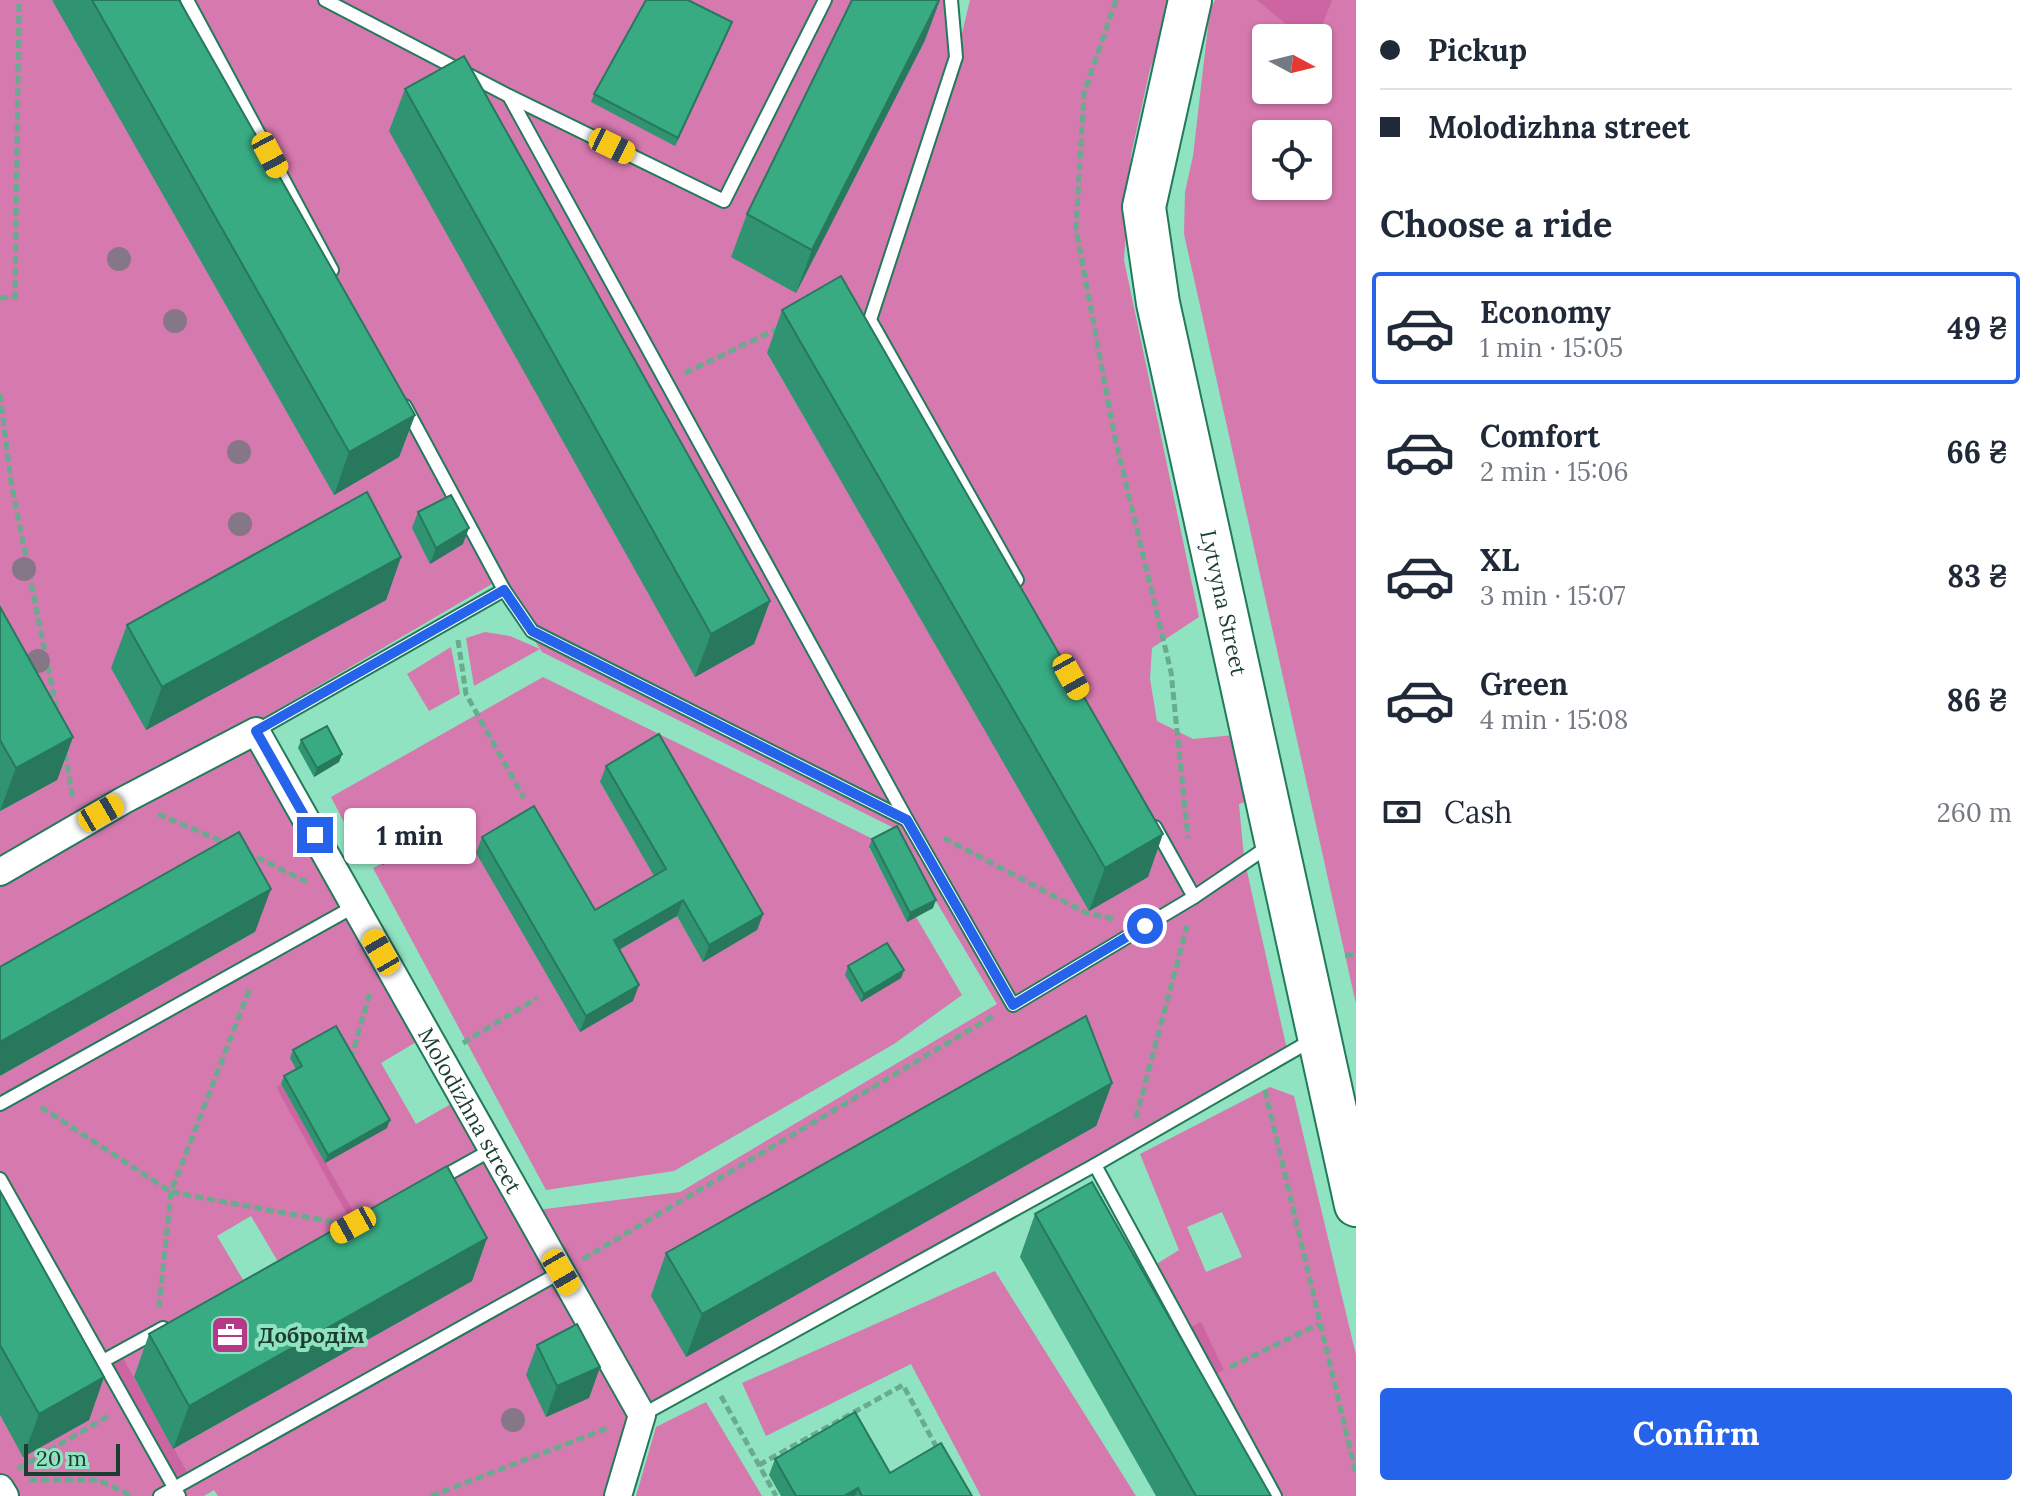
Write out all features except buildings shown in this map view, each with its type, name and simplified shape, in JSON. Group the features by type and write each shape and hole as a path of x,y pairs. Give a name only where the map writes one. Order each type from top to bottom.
{"main road":[{"name":"Lytvyna Street","path":"1190,0 1144,207 1158,303 1356,1205"}],"street":[{"path":"0,872 124,800 256,731"},
{"name":"Molodizhna street","path":"256,731 642,1415"},
{"path":"618,1496 642,1415"}],"lane":[{"path":"187,0 340,284"},
{"path":"325,0 509,96 724,201 825,0"},
{"path":"951,0 956,57 870,320 1024,594"},
{"path":"509,96 907,820 1013,1005 1194,897 1276,841"},
{"path":"399,395 504,590 532,631 907,820"},
{"path":"256,731 504,590"},
{"path":"1148,814 1194,897"},
{"path":"0,1104 355,906"},
{"path":"642,1415 1095,1165 1319,1037"},
{"path":"428,1185 493,1149"},
{"path":"1095,1165 1275,1496"},
{"path":"0,1179 176,1492"},
{"path":"160,1496 176,1492 561,1272"},
{"path":"103,1361 182,1318"}],"path":[{"path":"0,298 15,297 19,0"},
{"path":"1116,0 1084,93 1076,229 1115,438 1171,672 1194,897 1129,1146"},
{"path":"666,382 789,323"},
{"path":"0,394 11,482 58,719"},
{"path":"455,619 466,694 524,798"},
{"path":"64,750 78,826"},
{"path":"124,800 249,853 355,906"},
{"path":"907,820 1086,913 1145,926"},
{"path":"350,1063 381,952"},
{"path":"1345,955 1356,955"},
{"path":"156,1332 171,1192 261,959"},
{"path":"440,1057 537,998"},
{"path":"561,1272 1013,1005"},
{"path":"1261,1070 1356,1474"},
{"path":"20,1093 171,1192 353,1225"},
{"path":"1209,1377 1319,1324"},
{"path":"711,1377 776,1496"},
{"path":"759,1465 903,1385 941,1454"},
{"path":"8,1484 127,1404"},
{"path":"431,1496 642,1415"},
{"path":"8,1484 98,1480 133,1496"}],"shaded area":[{"path":"0,0 951,0 957,54 970,0 1174,0 1150,69 1131,155 1124,260 1199,617 1152,648 1150,679 1157,721 1193,739 1234,735 1248,801 1239,804 1244,858 1288,1054 642,1415 618,1496 218,1496 214,1490 204,1496 0,1496 0,1415 24,1457 0,1262 0,1076 255,932 0,1001 0,811 57,779 0,678","holes":["767,353 1147,876 1090,910","497,581 542,652 892,827 997,1004 680,1192 537,1210 463,1097 416,1124 381,1063 428,1035 256,731 69,832","299,1074 325,1163 276,1087","251,1216 280,1265 245,1283 217,1236","471,1281 173,1449 190,1479 174,1488 120,1352 134,1377"]},
{"path":"1215,0 1356,0 1356,1004 1184,234 1185,192 1193,156 1210,9"},
{"path":"1257,0 1332,0 1323,24 1286,24"},
{"path":"485,632 510,636 540,649 474,686 466,638"},
{"path":"451,647 460,694 429,711 407,674"},
{"path":"543,677 879,842 869,848 907,921 916,917 962,995 894,1044 674,1171 546,1190 373,868 418,845 406,826 372,846 357,847 331,797","holes":["600,782 757,930 703,961 677,916 608,956 589,926 660,885"]},
{"path":"281,1084 359,1222 353,1225 276,1087"},
{"path":"1270,1087 1294,1096 1356,1355 1356,1496 1275,1496 1150,1268 1179,1250 1140,1154","holes":["1222,1212 1242,1257 1206,1272 1187,1227"]},
{"path":"995,1271 1136,1496 981,1496 911,1364 766,1436 742,1383"},
{"path":"1201,1322 1224,1370 1209,1377 1185,1329"},
{"path":"120,1352 191,1479 174,1489 103,1361"},
{"path":"706,1402 762,1496 636,1496 656,1427"}],"place":[{"name":"Добродім","path":"230,1335"}],"route":[{"path":"315,835 256,731 504,590 532,631 907,820 1013,1005 1145,926"}]}
